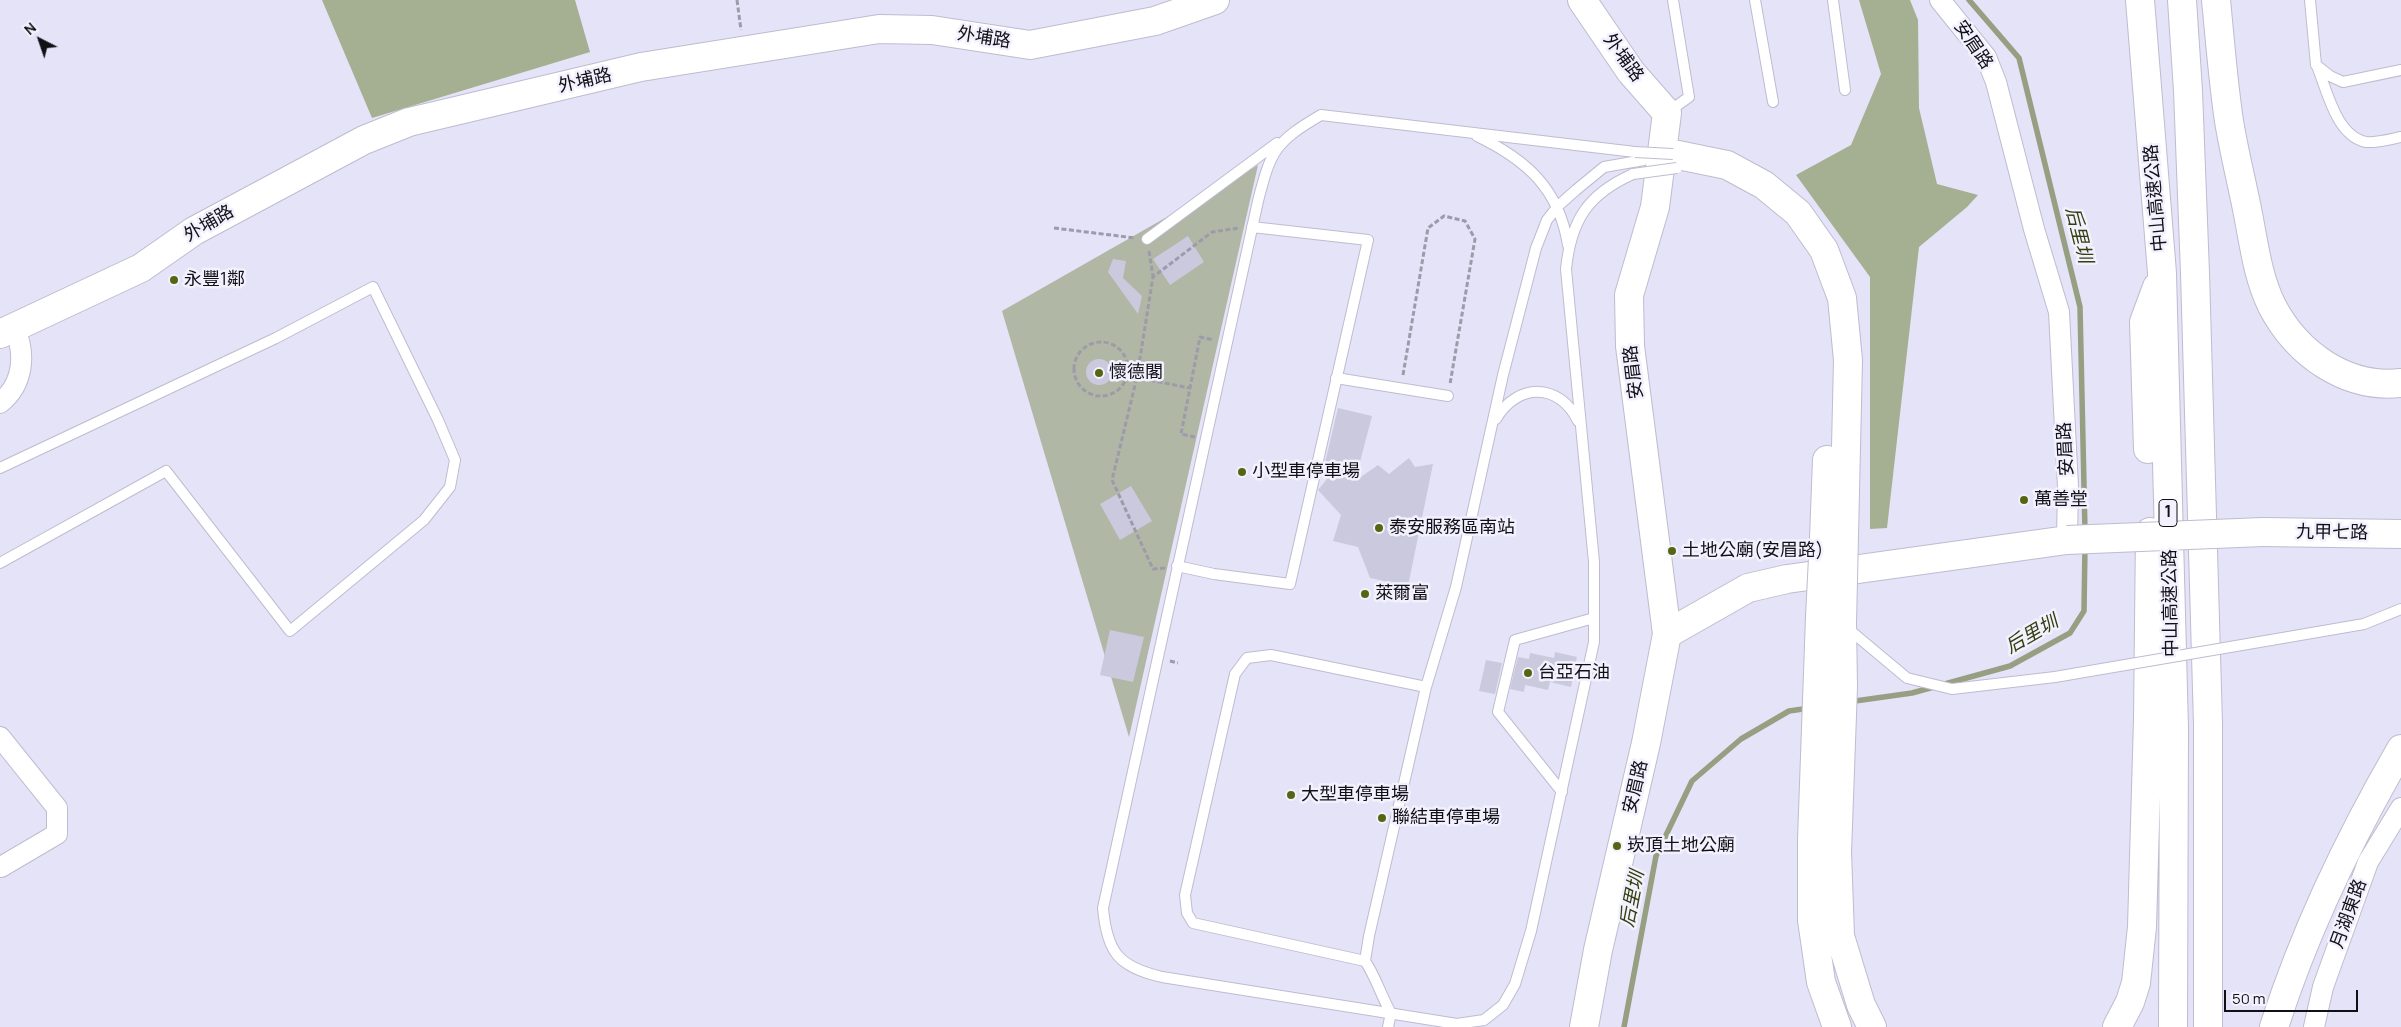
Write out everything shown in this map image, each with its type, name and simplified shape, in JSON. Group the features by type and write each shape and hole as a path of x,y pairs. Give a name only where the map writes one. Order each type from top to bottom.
{"main road":[{"name":"外埔路","path":"7,330 140,268 194,230 364,140 409,122 641,67 879,29 932,30 1030,45 1155,20 1215,0"},
{"name":"外埔路","path":"1582,0 1632,72 1667,113"},
{"name":"中山高速公路","path":"2140,0 2162,273 2174,728 2173,1027"},
{"name":"中山高速公路","path":"2182,0 2188,91 2195,273 2208,704 2208,1027"},
{"path":"2216,0 2229,121 2258,264 2272,305 2288,331 2312,356 2335,372 2359,381 2383,385 2401,383"},
{"name":"安眉路","path":"1584,1027 1598,950 1646,743 1667,634 1630,346 1629,294 1655,207 1667,113"},
{"path":"1675,161 1726,176 1758,193 1787,221 1812,254 1828,300 1832,362 1834,536 1829,723 1840,936 1861,1005 1872,1027"},
{"path":"2117,1027 2130,1002 2136,983 2142,927 2151,560 2144,322 2162,273"},
{"name":"九甲七路","path":"2067,540 2263,532 2401,534"},
{"path":"1667,634 1748,588 1787,579 2067,540"},
{"path":"1829,723 1812,840 1812,920 1821,982 1837,1027"},
{"path":"2274,1027 2308,931 2380,784 2401,749"}],"street":[{"name":"安眉路","path":"1940,0 1986,57 1996,82 2034,229 2059,312 2068,487 2067,540"},
{"path":"0,403 17,384 21,344 7,330"},
{"path":"0,737 57,808 56,834 0,866"},
{"name":"月湖東路","path":"2314,1027 2323,987 2368,862 2401,808"}],"lane":[{"path":"1667,113 1689,98 1672,0"},
{"path":"1755,0 1773,102"},
{"path":"1833,0 1845,90"},
{"path":"2310,0 2316,65 2340,122 2352,136 2367,142 2401,137"},
{"path":"2316,65 2330,76 2343,82 2401,70"},
{"path":"1147,239 1286,137 1321,115 1635,152 1675,161"},
{"path":"1286,137 1275,149 1266,168 1252,226 1108,882 1103,908 1105,934 1117,955 1137,971 1162,977 1457,1024 1484,1020 1502,1005 1516,984 1531,931 1594,642 1594,562 1566,269 1568,246 1565,224 1558,206 1547,188 1533,172 1500,147 1470,132"},
{"path":"1388,1027 1391,1013 1365,961 1426,687 1456,587 1503,375 1536,248 1547,220 1558,206 1604,167 1644,160 1675,161"},
{"path":"1568,246 1583,211 1610,184 1633,174 1675,161"},
{"path":"1177,566 1214,574 1290,584 1368,240 1252,226"},
{"path":"0,468 276,338 373,287 438,420 455,460 450,487 424,520 290,631 166,471 0,563"},
{"path":"1336,378 1448,396"},
{"path":"1492,425 1507,404 1519,395 1537,391 1556,398 1572,409 1580,426"},
{"path":"1831,620 1907,678 1952,688 2055,678 2364,624 2401,609"},
{"path":"1562,792 1498,712 1515,640 1594,618"},
{"path":"1365,961 1192,923 1187,913 1185,895 1235,674 1247,658 1271,655 1426,687"}],"path":[{"path":"737,0 744,51"},
{"path":"1400,388 1428,228 1444,216 1465,221 1475,239 1448,396"},
{"path":"1153,277 1212,232 1252,226"},
{"path":"1054,228 1147,239 1153,277 1137,377 1112,480 1153,569 1177,566"},
{"path":"1205,440 1181,434 1200,337 1227,343"},
{"path":"1106,341 1115,344 1127,357 1128,376 1118,390 1101,396 1092,395 1085,391 1075,376 1076,358 1088,344 1106,341"},
{"path":"1128,376 1190,388"}],"green space":[{"path":"322,0 575,0 590,52 372,118"},
{"path":"1859,0 1910,0 1918,20 1919,108 1937,184 1978,195 1967,207 1919,247 1887,528 1870,529 1870,277 1796,175 1851,145 1881,74"},
{"path":"1258,165 1129,737 1002,311"}],"building":[{"path":"1188,236 1204,262 1170,285 1153,259"},
{"path":"1113,259 1126,261 1123,278 1142,296 1138,314 1108,272"},
{"name":"懷德閣","path":"1099,359 1108,363 1112,372 1108,381 1099,385 1090,381 1086,372 1090,363"},
{"name":"泰安服務區南站","path":"1338,408 1372,416 1355,481 1378,465 1389,474 1409,458 1415,467 1433,464 1408,586 1370,578 1358,547 1333,541 1341,515 1318,490 1335,469 1324,467"},
{"path":"1131,486 1152,521 1120,540 1100,504"},
{"path":"1110,630 1144,637 1133,682 1100,675"},
{"name":"台亞石油","path":"1555,652 1577,657 1571,687 1550,682 1548,690 1525,685 1524,692 1510,689 1518,657 1529,659 1530,653 1554,658"},
{"path":"1486,660 1502,663 1495,694 1479,691"}],"waterway":[{"name":"后里圳","path":"1969,0 2019,58 2080,307 2085,531"},
{"name":"后里圳","path":"1848,702 1912,693 2010,666 2070,633 2084,611 2085,546"},
{"name":"后里圳","path":"1624,1027 1656,856 1692,781 1741,739 1789,711 1810,708"}],"place":[{"name":"永豐1鄰","path":"174,280"},
{"name":"懷德閣","path":"1099,373"},
{"name":"小型車停車場","path":"1242,472"},
{"name":"萬善堂","path":"2024,500"},
{"name":"泰安服務區南站","path":"1379,528"},
{"name":"土地公廟(安眉路)","path":"1672,551"},
{"name":"萊爾富","path":"1365,594"},
{"name":"台亞石油","path":"1528,673"},
{"name":"大型車停車場","path":"1291,795"},
{"name":"聯結車停車場","path":"1382,818"},
{"name":"崁頂土地公廟","path":"1617,846"}]}
